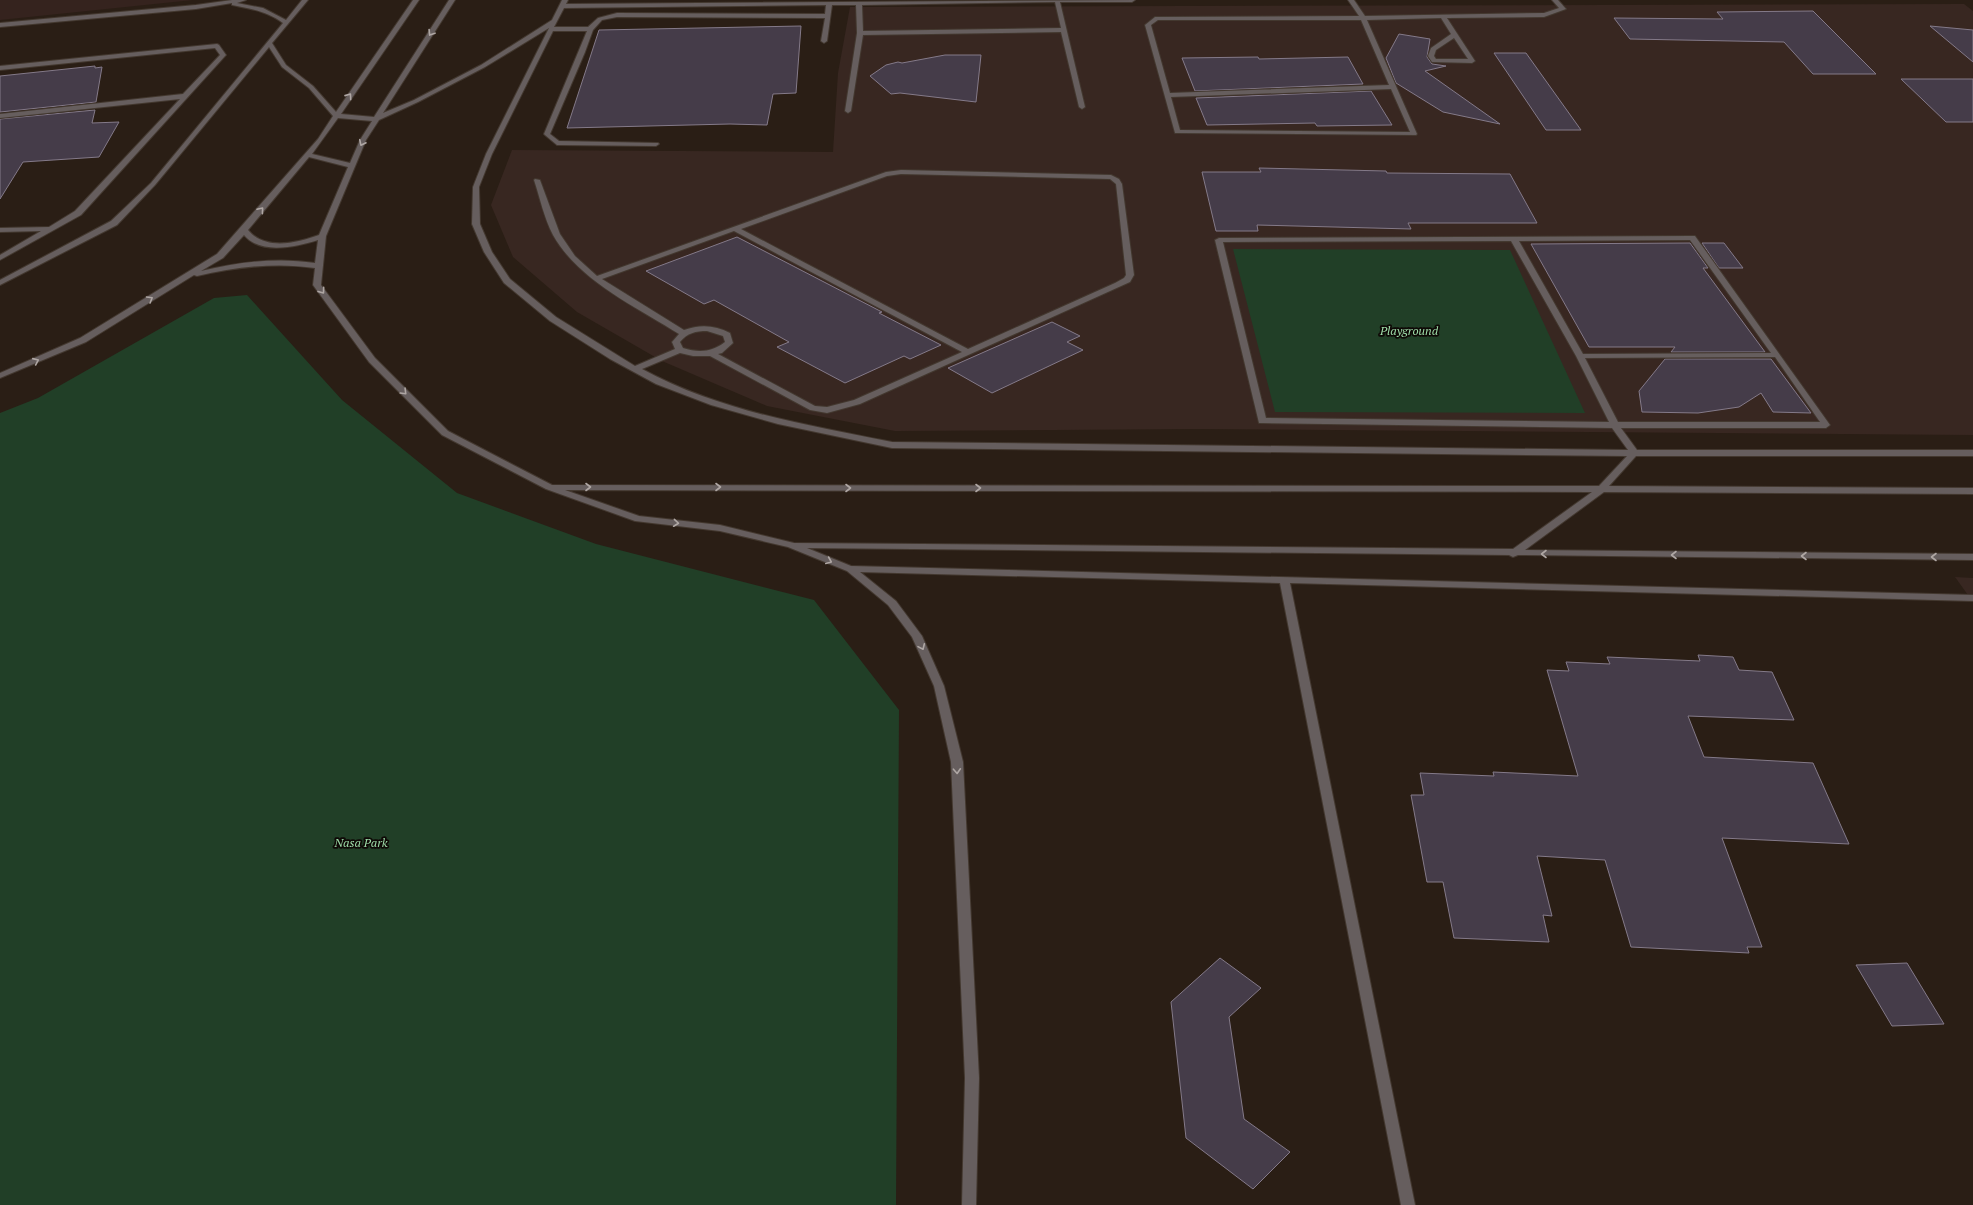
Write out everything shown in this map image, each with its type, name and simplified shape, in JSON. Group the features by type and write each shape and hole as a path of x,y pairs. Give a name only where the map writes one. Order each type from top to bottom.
{"street":[{"path":"0,25 226,3 243,0"},
{"path":"0,283 114,223 153,184 305,0"},
{"path":"0,376 83,340 220,256 244,230 307,155 336,116 416,0"},
{"path":"452,0 363,140 322,236 318,285 372,360 445,433 549,487 638,519 720,528 791,545 850,570 892,603 917,636 939,686 957,762 972,1078 968,1205"},
{"path":"1132,0 901,1 859,3 564,3 489,154 476,187 476,224 488,252 508,281 553,319 659,382 714,403 781,422 892,445 1634,453 1973,453"},
{"path":"1351,0 1363,18 1414,134 1177,132 1148,25 1157,18 1363,18 1544,15 1562,9 1555,0"},
{"path":"1057,1 1082,107"},
{"path":"226,3 261,8 277,15 286,23"},
{"path":"824,41 829,3"},
{"path":"848,111 860,33 859,3"},
{"path":"656,144 557,142 547,134 582,52 590,29 600,19 617,14 828,16"},
{"path":"1443,17 1455,34 1472,61 1434,61 1431,56 1433,49 1455,34"},
{"path":"269,43 284,66 311,88 336,116 376,119 416,101 483,66 555,20"},
{"path":"551,29 590,29"},
{"path":"860,33 1064,30"},
{"path":"0,68 217,46 223,55 78,213 0,258"},
{"path":"1168,95 1394,87"},
{"path":"0,116 186,96"},
{"path":"307,155 352,166"},
{"path":"596,279 886,174 901,172 1110,177 1117,180 1119,184 1130,275 1127,280 858,402 827,410 813,408 711,353"},
{"path":"537,180 556,234 572,258 596,279 683,334"},
{"path":"0,230 50,229"},
{"path":"735,229 968,352"},
{"path":"244,230 257,240 274,245 300,243 322,236"},
{"path":"1692,238 1826,425 1615,425 1262,421 1219,240 1514,239 1692,238"},
{"path":"1514,239 1580,356 1615,425 1634,453"},
{"path":"187,276 249,263 298,262 319,266"},
{"path":"635,369 680,350 693,354 711,353 719,351 729,343 727,335 716,329 707,328 683,334 676,342 680,350"},
{"path":"1580,356 1777,355"},
{"path":"1513,554 1602,489 1634,453"},
{"path":"549,487 1973,491"},
{"path":"791,545 1513,554 1973,557"},
{"path":"850,570 1973,598"},
{"path":"1284,580 1408,1205"}],"shaded area":[{"path":"0,0 193,0 0,20"},
{"path":"1964,4 1973,11 1973,435 1197,429 895,431 767,406 662,361 577,312 513,257 491,205 512,150 833,152 838,73 850,7"},
{"path":"1955,577 1973,578 1973,602"}],"green space":[{"name":"Playground","path":"1233,249 1510,250 1585,413 1275,412"},
{"name":"Nasa Park","path":"247,295 342,400 457,493 596,544 814,600 899,710 896,1205 0,1205 0,413 38,398 214,298"}],"building":[{"path":"1813,11 1876,74 1813,74 1784,42 1630,39 1614,18 1723,19 1717,12"},
{"path":"801,26 796,93 773,94 767,125 730,124 567,128 599,30"},
{"path":"1930,26 1973,30 1973,62"},
{"path":"1399,34 1430,39 1427,57 1432,64 1446,66 1425,71 1500,124 1443,112 1396,83 1386,58"},
{"path":"1494,53 1526,53 1581,130 1546,130"},
{"path":"945,55 981,55 976,102 900,93 891,94 870,76 886,65"},
{"path":"1258,57 1259,59 1348,57 1363,84 1195,91 1182,58"},
{"path":"95,66 95,68 102,67 96,102 0,112 0,76"},
{"path":"1901,79 1973,79 1973,122 1946,122"},
{"path":"1371,91 1392,125 1317,126 1315,123 1207,125 1196,98"},
{"path":"95,110 92,123 119,122 99,157 23,162 0,199 0,119"},
{"path":"1259,168 1386,171 1387,173 1510,174 1537,223 1408,223 1411,229 1257,225 1258,231 1216,231 1202,172 1261,172"},
{"path":"737,237 882,312 879,313 941,345 910,359 904,356 845,383 777,347 789,342 714,300 704,304 646,271"},
{"path":"1690,243 1708,268 1703,268 1765,352 1671,352 1675,347 1589,347 1531,244"},
{"path":"1702,243 1724,243 1743,268 1719,268"},
{"path":"1052,322 1080,336 1067,342 1083,350 992,393 948,368"},
{"path":"1665,359 1771,359 1811,413 1773,412 1761,393 1739,407 1698,413 1642,412 1639,391"},
{"path":"1698,655 1733,657 1739,670 1772,672 1794,720 1688,716 1704,757 1813,763 1849,844 1722,838 1762,947 1747,947 1749,953 1631,947 1605,860 1537,856 1552,916 1543,915 1549,942 1454,938 1443,882 1427,882 1411,795 1424,795 1420,773 1494,776 1493,772 1578,776 1547,670 1569,671 1566,662 1610,664 1607,657 1700,661"},
{"path":"1220,958 1261,988 1229,1017 1244,1119 1290,1152 1253,1189 1186,1138 1171,1002"},
{"path":"1907,963 1944,1024 1892,1026 1856,965"}]}
